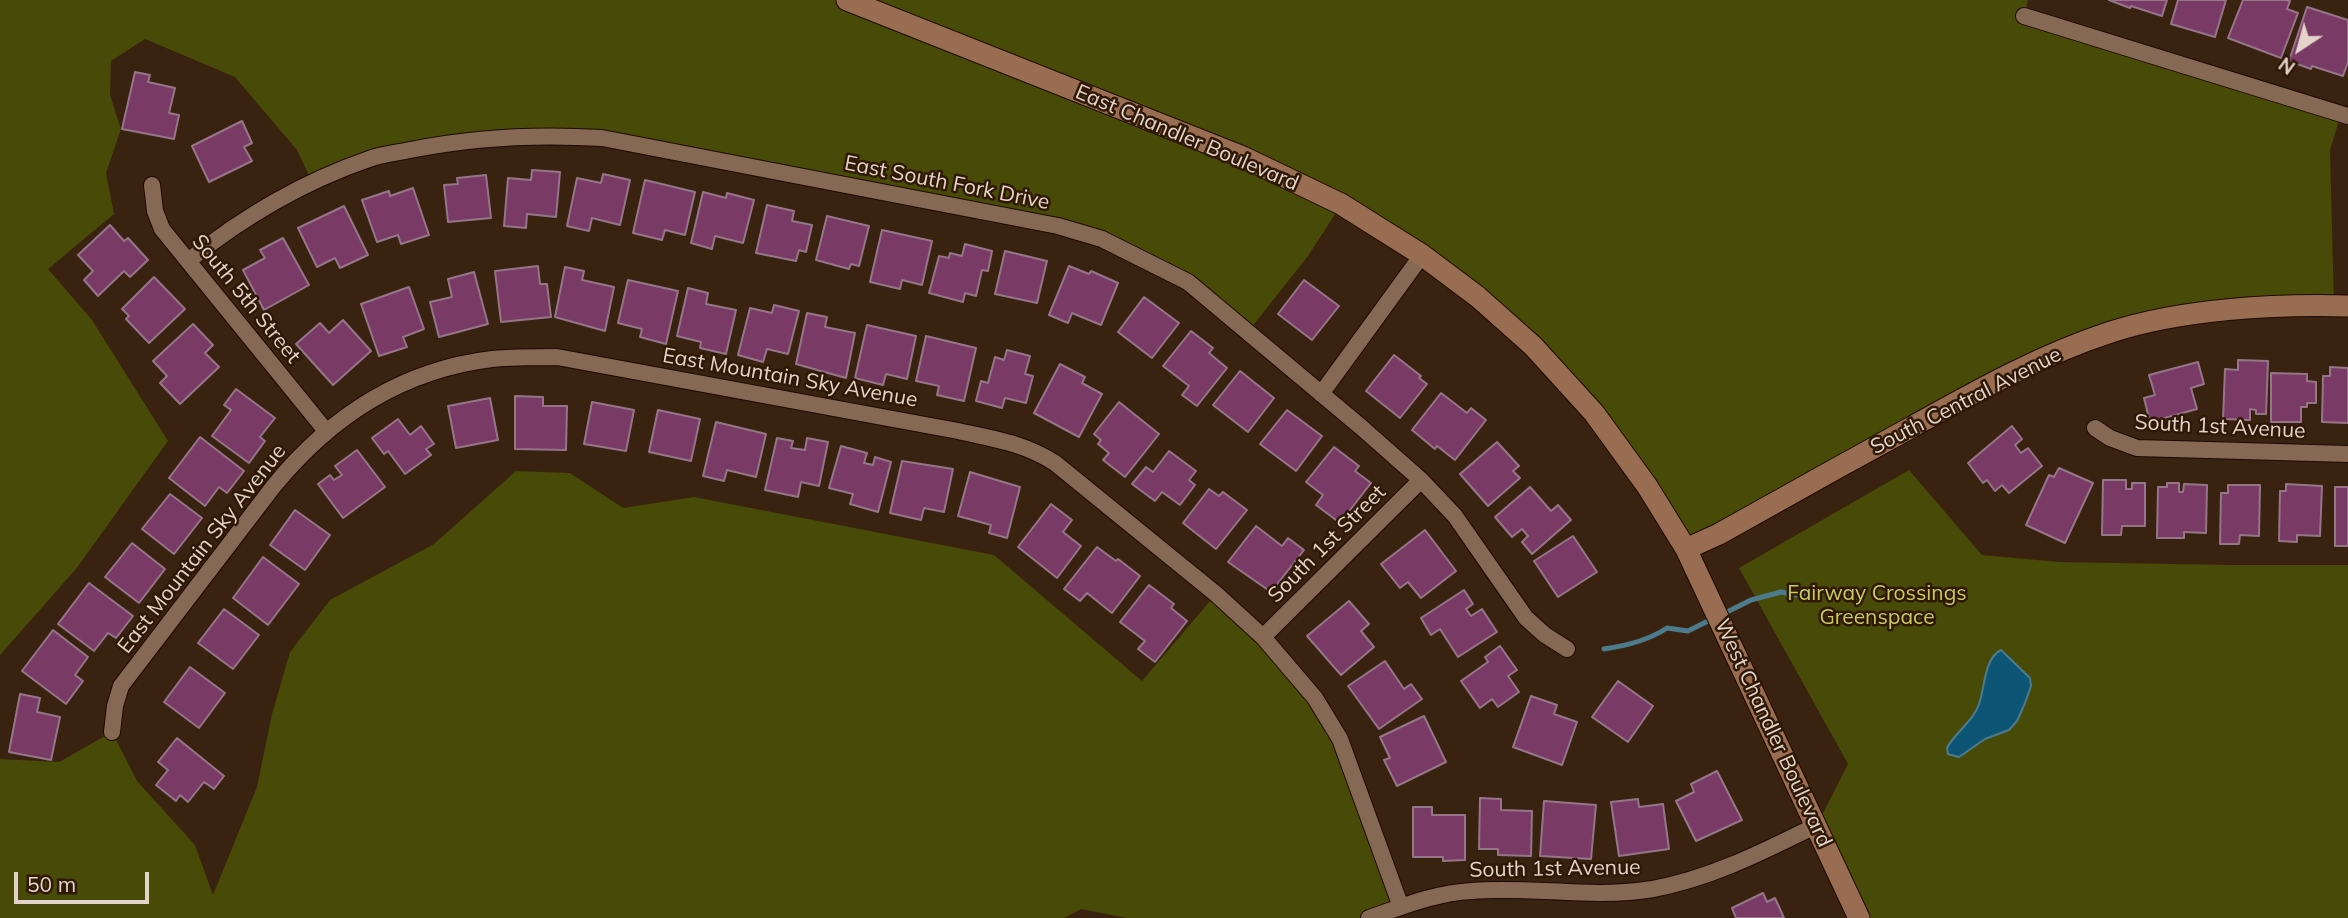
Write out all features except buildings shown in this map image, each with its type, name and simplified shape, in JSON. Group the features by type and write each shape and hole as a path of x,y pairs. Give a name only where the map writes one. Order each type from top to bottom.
{"main road":[{"name":"East Chandler Boulevard","path":"847,0 1243,156 1341,204 1422,256 1478,297 1533,346 1594,413 1647,485 1686,549"},
{"name":"South Central Avenue","path":"1686,549 1719,534 2001,378 2112,331 2198,314 2278,306 2348,306"},
{"name":"West Chandler Boulevard","path":"1686,549 1859,918"}],"street":[{"path":"2024,16 2348,116"},
{"name":"East South Fork Drive","path":"188,261 226,230 266,205 312,182 371,158 428,146 497,137 553,135 602,138 1058,226 1102,239 1188,282 1421,480 1455,516 1526,618 1545,635 1567,649"},
{"name":"South 5th Street","path":"152,185 155,211 162,229 326,431"},
{"path":"1321,394 1422,256"},
{"name":"East Mountain Sky Avenue","path":"112,732 121,686 273,487 296,459 326,431 391,388 419,377 454,366 491,359 556,357 1015,443 1036,451 1055,463 1216,594 1263,637 1315,698 1340,739 1401,907"},
{"name":"South 1st Avenue","path":"2095,428 2110,438 2137,448 2348,454"},
{"name":"South 1st Street","path":"1263,637 1421,480"},
{"name":"South 1st Avenue","path":"1369,918 1437,895 1472,891 1582,893 1652,889 1714,873 1817,825"}],"green space":[{"path":"0,0 2028,0 2025,16 2341,114 2330,150 2334,306 2112,331 1686,549 1533,346 1341,205 1308,256 1247,333 1188,282 1102,239 602,138 428,146 312,182 297,150 235,77 145,39 111,61 110,95 121,129 106,173 114,214 48,269 92,320 168,441 76,569 0,655"},
{"name":"Fairway Crossings Greenspace","path":"1909,470 1982,555 2059,562 2348,565 2348,918 1859,918 1817,825 1848,764 1739,568"},
{"path":"516,471 570,473 623,508 694,497 994,555 1142,681 1216,594 1315,698 1401,907 1369,918 1127,918 1081,909 1064,918 0,918 0,759 59,762 112,732 137,781 195,845 213,895 257,787 272,714 290,652 330,600 434,544"}],"water":[{"path":"2001,650 2030,678 2031,686 2017,721 2009,730 1985,739 1959,757 1948,754 1950,742 1976,710 1988,666 1995,654"}],"waterway":[{"path":"1721,615 1751,600 1781,592 1808,597"},
{"path":"1604,649 1637,642 1667,628 1688,631 1712,619"}]}
